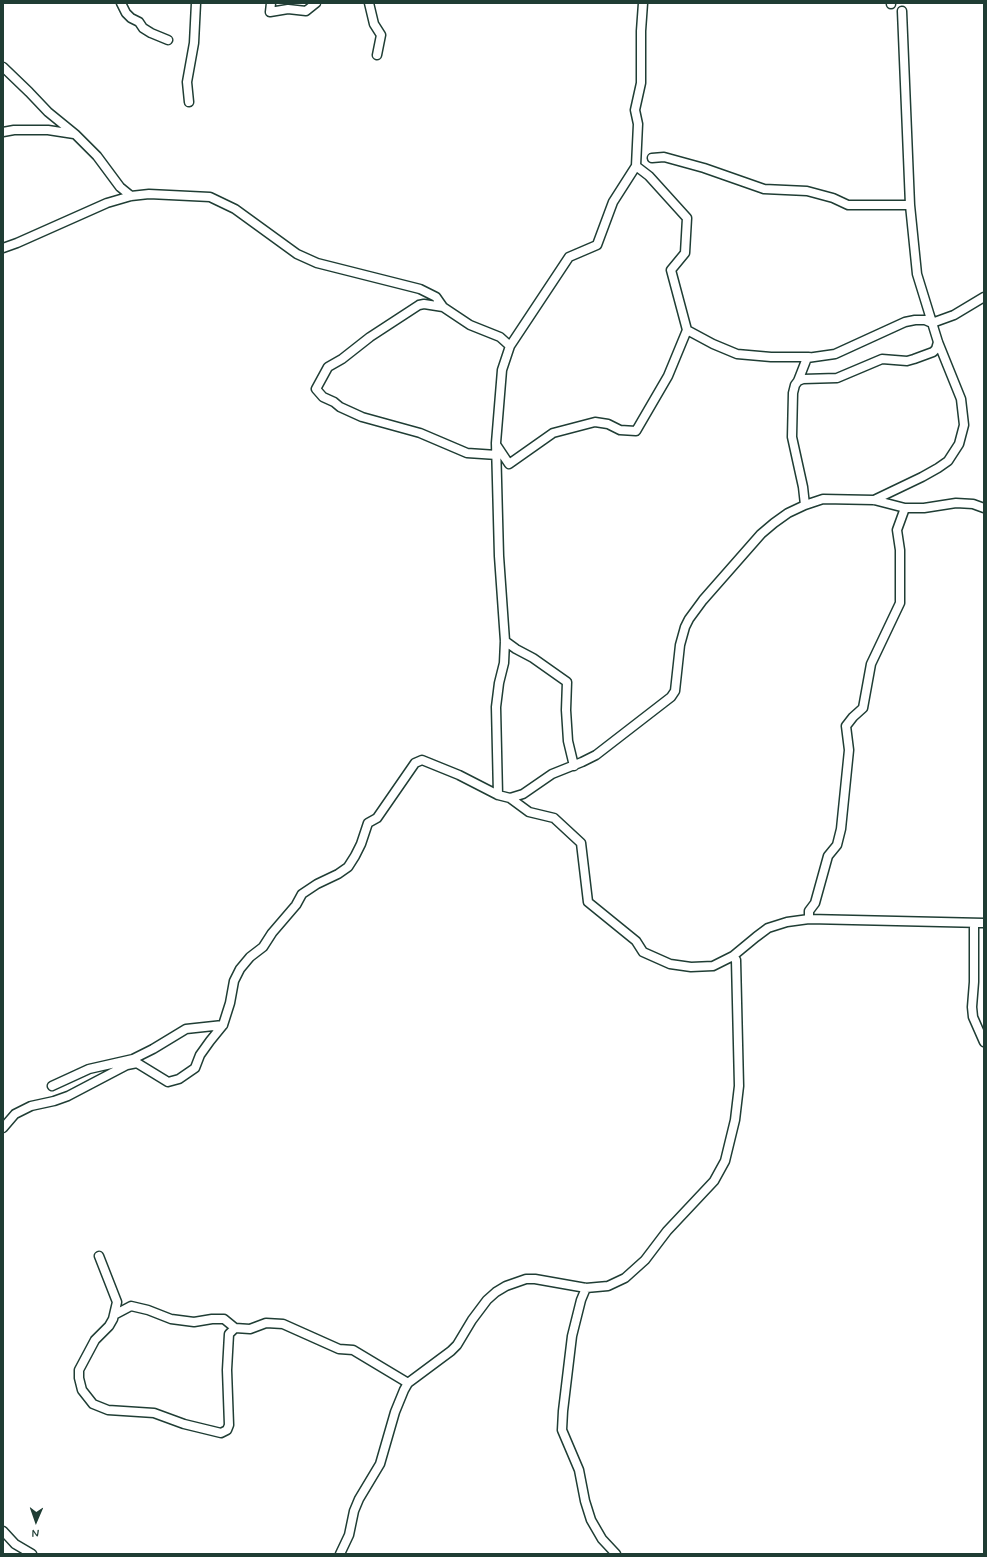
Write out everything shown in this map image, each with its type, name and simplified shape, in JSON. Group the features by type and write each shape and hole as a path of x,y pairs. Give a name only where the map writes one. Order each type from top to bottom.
{"street":[{"path":"122,3 126,13 131,18 139,22 143,28 168,40"},
{"path":"189,102 187,82 194,43 196,3"},
{"path":"271,3 270,12 288,9 306,11 316,3"},
{"path":"369,3 374,24 381,35 377,55"},
{"path":"498,795 496,706 504,662 505,641 499,556 496,443 502,370 510,346 569,257 597,245 613,202 636,166 638,124 635,110 641,83 641,31 643,3"},
{"path":"874,500 922,478 948,461 959,444 964,425 962,399 938,342 916,274 910,205 902,11"},
{"path":"3,67 48,112 75,134 97,156 120,187 132,196"},
{"path":"3,132 14,130 48,130 75,134"},
{"path":"652,158 664,157 704,168 764,189 807,191 833,198 848,205 910,205"},
{"path":"496,443 509,464 553,433 595,422 608,424 620,430 636,431 668,376 687,330 671,270 685,253 687,218 649,176 636,166"},
{"path":"3,248 107,204 132,196 149,194 210,197 235,209 297,254 317,263 420,289 436,297 443,307 470,324 500,337 510,346"},
{"path":"687,330 713,344 737,354 771,357 809,357 835,354 905,322 915,320 932,322 954,315 984,297"},
{"path":"443,307 424,304 419,305 370,337 342,359 328,367 316,389 323,397 362,417 420,433 467,453 497,455"},
{"path":"798,381 803,379 837,378 882,359 914,359 933,352 936,349 938,342"},
{"path":"804,505 803,487 792,437 793,393 806,360 809,357"},
{"path":"510,798 523,794 552,774 574,766 596,755 671,697 675,691 682,636 685,627 703,600 761,534 774,523 804,505 823,500 874,500 905,508 924,508 956,503 973,504 984,508"},
{"path":"809,919 809,911 816,903 828,856 837,845 841,829 849,750 846,726 863,708 871,664 900,603 900,550 897,530 905,508"},
{"path":"505,641 533,658 567,682 566,710 568,741 574,766"},
{"path":"3,1128 15,1114 31,1106 68,1096 127,1065 138,1063 168,1082 179,1079 195,1068 200,1055 223,1025 230,1003 234,981 240,969 250,957 263,947 272,933 296,905 302,894 348,867 361,844 368,823 377,818 415,763 422,760 459,775 498,795 510,798 529,812 554,818 581,843 588,902 636,941 644,952 670,964 691,967 714,966 733,956 768,928 786,922 809,919 984,923"},
{"path":"974,923 974,974 972,1007 973,1017 984,1042"},
{"path":"340,1554 349,1535 354,1511 359,1499 380,1464 395,1412 408,1383 458,1345 472,1320 487,1300 506,1286 526,1279 535,1279 586,1288 608,1286 625,1278 645,1260 667,1231 714,1181 720,1172 725,1161 735,1120 739,1086 736,960 733,956"},
{"path":"52,1086 89,1068 133,1059 186,1029 223,1025"},
{"path":"99,1256 116,1299 114,1315 109,1326 94,1340 79,1370 82,1390 93,1404 108,1410 154,1413 184,1424 221,1433 227,1430 229,1425 228,1334 235,1328"},
{"path":"586,1288 581,1300 572,1336 562,1430 579,1470 591,1520 602,1539 616,1554"},
{"path":"114,1315 131,1306 148,1310 171,1319 194,1322 224,1319 235,1328 250,1329 266,1323 283,1324 339,1349 353,1350 408,1383"},
{"path":"3,1530 15,1544 32,1554"}]}
